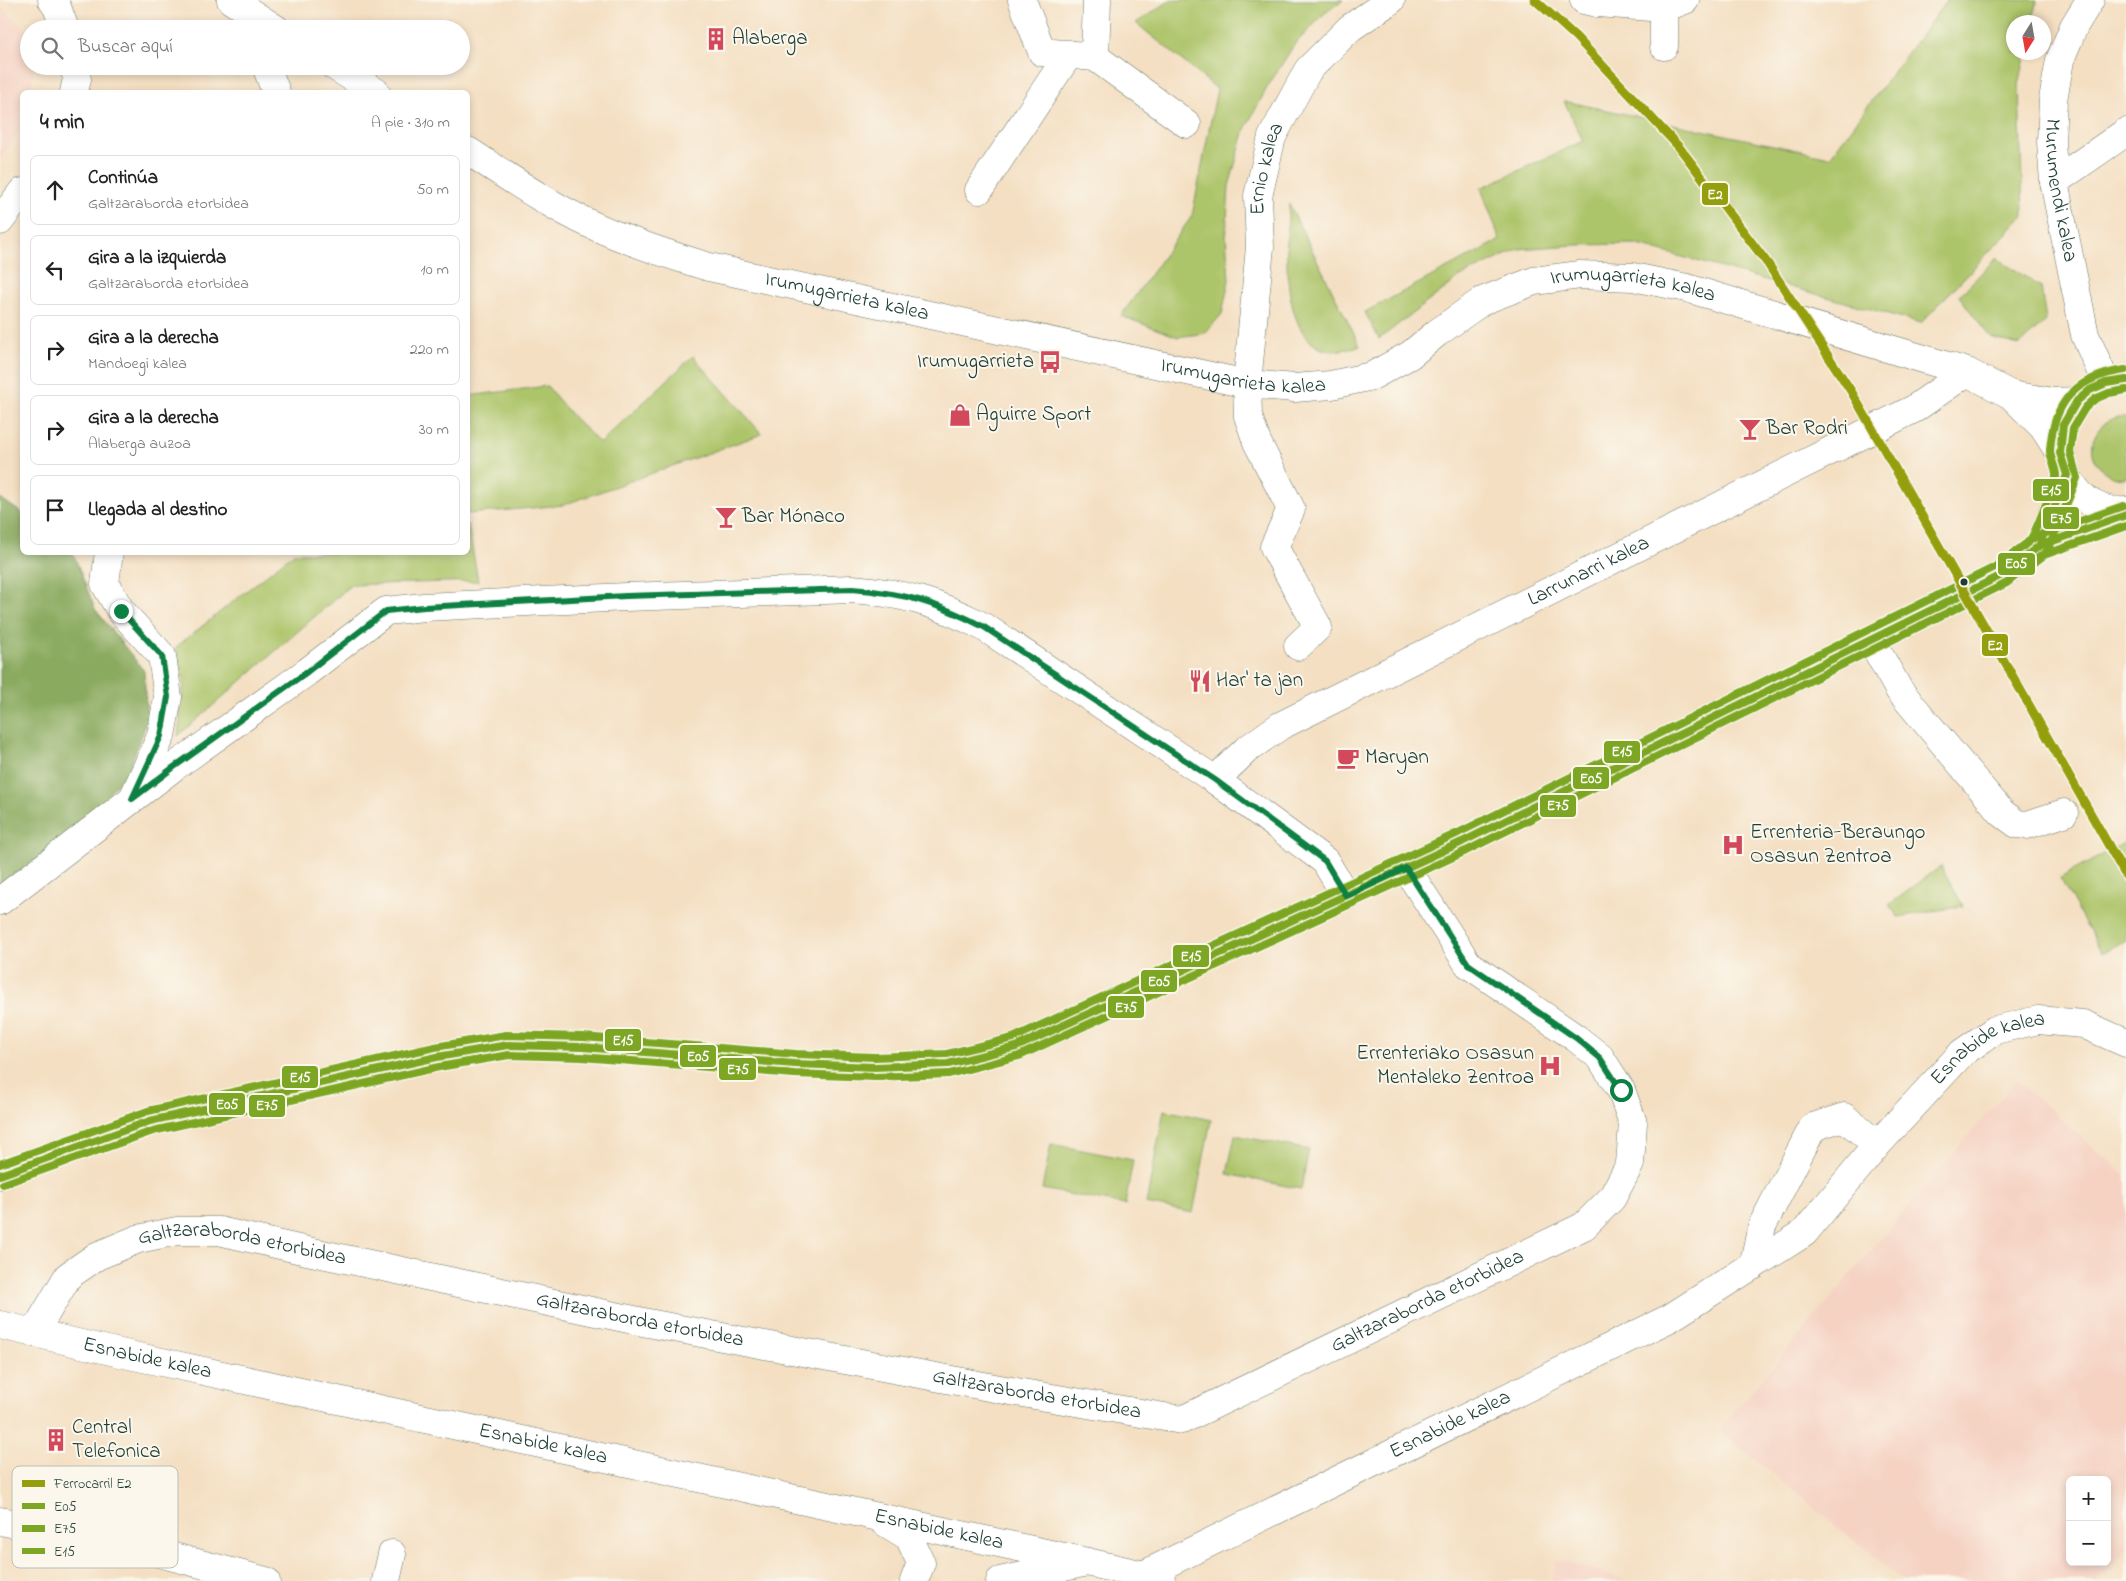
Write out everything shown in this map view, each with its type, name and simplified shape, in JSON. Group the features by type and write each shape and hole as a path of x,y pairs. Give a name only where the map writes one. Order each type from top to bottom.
{"street":[{"path":"52,0 62,20"},
{"path":"1022,0 1042,52 1082,56 1187,124"},
{"path":"979,190 1082,56 1097,0"},
{"name":"Ernio kalea","path":"1298,646 1318,627 1274,547 1291,509 1257,442 1248,416 1247,384 1260,247 1258,196 1272,136 1308,70 1350,28 1391,0"},
{"path":"1584,0 1597,3 1675,4 1664,46"},
{"name":"Murumendi kalea","path":"2090,0 2074,26 2060,60 2053,100 2051,133 2054,182 2085,335 2116,381"},
{"path":"243,13 257,20"},
{"path":"74,90 76,75"},
{"path":"269,75 275,90"},
{"path":"349,75 373,90"},
{"path":"2054,182 2126,132"},
{"name":"Irumugarrieta kalea","path":"470,152 541,198 589,224 648,249 692,262 1247,384 1304,387 1331,385 1372,376 1410,355 1482,301 1534,281 1580,275 1634,277 1687,288 1967,372 2011,395 2043,427 2063,464"},
{"path":"0,221 20,195"},
{"name":"Larrunarri kalea","path":"1215,780 1246,750 1280,726 1914,409 1967,372"},
{"path":"2038,546 2063,464 2063,425 2077,401 2090,390 2116,381"},
{"name":"Irumugarrieta kalea","path":"2011,395 2053,402 2077,401"},
{"path":"2063,464 2079,493 2097,506 2119,511 2126,510"},
{"path":"0,1174 150,1121 437,1056 508,1045 582,1047 795,1064 875,1067 948,1064 1016,1047 1462,842 2002,575 2038,546 2126,515"},
{"path":"109,555 105,584 121,611 162,656 168,697 161,736 132,799"},
{"path":"0,901 174,767 307,672 386,611 424,607 626,596 852,589 881,591 916,598 952,610 984,627 1215,780 1325,861 1346,896"},
{"path":"1871,640 1899,690 2002,813 2016,824 2027,825 2064,813"},
{"name":"Galtzaraborda etorbidea","path":"34,1333 68,1276 97,1256 138,1239 177,1231 219,1230 298,1250 648,1322 1005,1390 1182,1420 1584,1226 1612,1198 1630,1164 1633,1123 1621,1090 1600,1058 1576,1038 1468,964 1406,868"},
{"name":"Esnabide kalea","path":"1143,1575 1670,1318 1753,1266 1804,1233 1877,1145 1962,1053 1995,1030 2038,1020 2083,1024 2126,1043"},
{"path":"1753,1266 1762,1226 1813,1127 1844,1117 1877,1145"},
{"name":"Esnabide kalea","path":"0,1324 120,1353 874,1515 1170,1581"},
{"path":"874,1515 909,1537 921,1563 914,1581"},
{"path":"386,1581 392,1554"},
{"path":"178,1559 266,1581"},
{"path":"1000,1581 1087,1562"}],"shaded area":[{"path":"0,6 20,25 20,75 33,75 31,90 20,90 20,130 0,160"},
{"path":"2016,1080 2126,1176 2126,1550 2098,1581 1904,1581 1719,1430"},
{"path":"1557,1560 1629,1581 1551,1581"}],"green space":[{"path":"1171,0 1343,0 1325,13 1294,45 1268,86 1245,129 1229,186 1226,236 1229,280 1222,314 1205,333 1178,337 1121,316 1192,216 1217,89 1136,23"},
{"path":"1947,0 2038,0 2034,15 2006,15 2006,60 2024,60 2019,85 2023,216 1921,323 1635,244 1574,245 1518,249 1460,277 1379,339 1365,312 1500,240 1481,188 1583,141 1564,101 1830,157"},
{"path":"1289,204 1360,346 1338,351 1325,350 1310,341 1300,326 1293,307 1289,285 1287,240"},
{"path":"1996,258 2041,287 2046,321 2019,345 1990,337 1959,296"},
{"path":"693,356 762,434 563,505 470,514 470,396 547,386 574,418 600,443"},
{"path":"2118,417 2126,417 2126,478 2113,476 2103,470 2096,462 2093,452 2093,441 2098,431 2106,423"},
{"path":"0,498 20,512 20,555 74,555 95,609 144,671 147,722 128,771 74,834 0,890"},
{"path":"470,535 478,581 351,585 178,736 184,681 176,647 291,555 470,555"},
{"path":"2126,842 2126,940 2102,953 2060,878"},
{"path":"1941,866 1963,906 1898,917 1889,905"},
{"path":"1164,1110 1211,1120 1193,1213 1146,1204"},
{"path":"1235,1135 1309,1150 1301,1189 1227,1174"},
{"path":"1051,1144 1133,1160 1125,1205 1042,1189"}],"rail line":[{"name":"E2","path":"1535,0 1576,37 1679,147 1768,264 1851,391 2126,876"}],"transit line":[{"name":"E15","path":"0,1164 148,1111 435,1047 506,1035 583,1037 796,1054 875,1057 947,1054 1013,1038 1458,833 1997,566 2030,540 2040,520 2056,477 2050,451 2052,433 2062,405 2070,394 2093,379 2108,373 2125,370"},
{"name":"E05","path":"0,1175 150,1121 437,1057 508,1045 582,1047 795,1064 875,1067 948,1064 1016,1047 1462,842 2002,575 2039,546 2067,475 2060,453 2063,425 2077,401 2090,390 2106,383 2126,380"},
{"name":"E75","path":"3,1184 153,1131 439,1067 509,1055 581,1057 794,1074 875,1077 949,1074 1019,1056 1466,851 2007,583 2048,550 2077,478 2070,452 2073,428 2085,408 2095,399 2109,393 2126,390"},
{"name":"E15","path":"2010,556 2035,537 2123,506"},
{"name":"E05","path":"2016,564 2039,546 2126,515"},
{"name":"E75","path":"2022,572 2044,555 2126,526"}],"place":[{"name":"Alaberga","path":"716,39"},
{"name":"Irumugarrieta","path":"1050,362"},
{"name":"Aguirre Sport","path":"960,415"},
{"name":"Bar Rodri","path":"1750,429"},
{"name":"Bar Mónaco","path":"726,517"},
{"name":"Har' ta jan","path":"1200,681"},
{"name":"Maryan","path":"1348,758"},
{"name":"Errenteria-Beraungo Osasun Zentroa","path":"1733,845"},
{"name":"Errenteriako Osasun Mentaleko Zentroa","path":"1550,1066"},
{"name":"Central Telefonica","path":"56,1440"}],"route":[{"path":"121,611 162,656 168,697 161,736 132,799 307,672 386,611 424,607 626,596 852,589 881,591 916,598 952,610 984,627 1215,780 1325,861 1346,896 1406,868 1468,964 1576,1038 1600,1058 1621,1090"}]}
